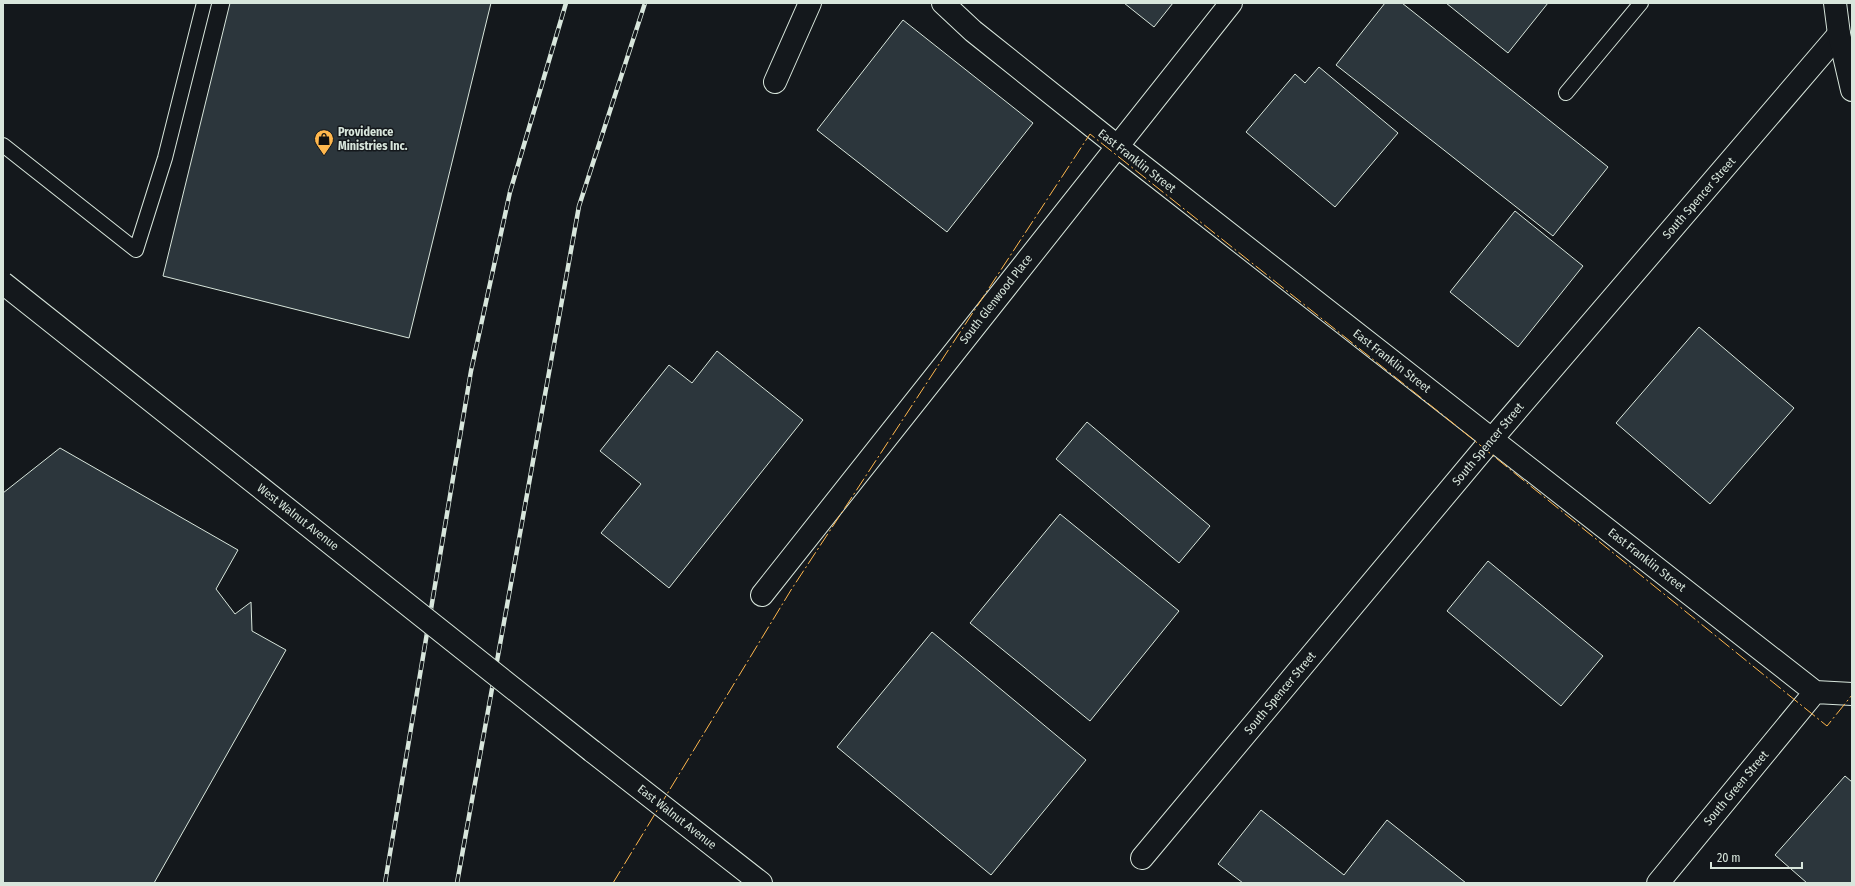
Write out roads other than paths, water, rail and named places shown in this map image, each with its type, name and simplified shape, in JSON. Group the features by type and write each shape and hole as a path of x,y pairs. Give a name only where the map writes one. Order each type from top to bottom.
{"street":[{"path":"775,82 810,3"},
{"name":"East Franklin Street","path":"943,3 974,31 1118,146 1815,692"},
{"name":"South Glenwood Place","path":"762,595 1231,3"},
{"path":"1835,3 1839,34 1852,90"},
{"name":"South Spencer Street","path":"1142,858 1492,439 1839,34"},
{"name":"West Walnut Avenue","path":"3,283 592,751"},
{"path":"1815,692 1852,694"},
{"name":"South Green Street","path":"1658,883 1815,692"},
{"name":"East Walnut Avenue","path":"592,751 761,883"}],"lane":[{"path":"3,146 136,250 165,158 204,3"},
{"path":"1566,93 1641,3"}],"railway":[{"path":"385,883 471,371 510,192 566,3"},
{"path":"457,883 579,206 645,3"}],"place":[{"name":"Providence Ministries Inc.","path":"324,156"}]}
